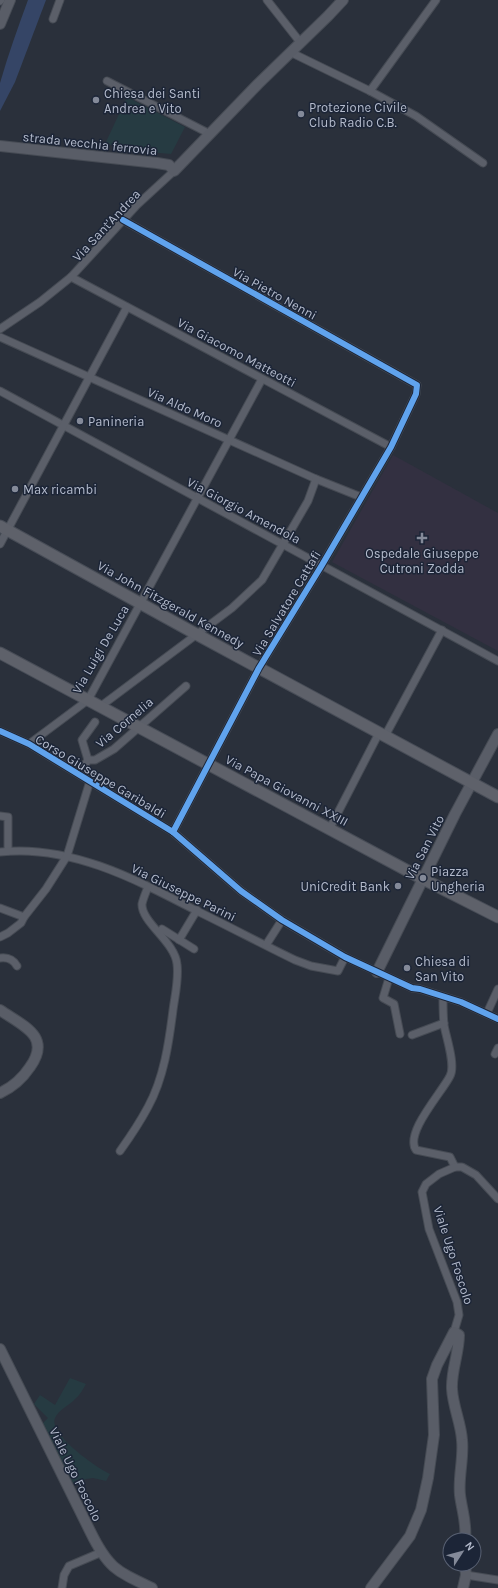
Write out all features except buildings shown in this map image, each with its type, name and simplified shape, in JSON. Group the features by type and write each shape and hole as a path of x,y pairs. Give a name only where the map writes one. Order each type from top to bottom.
{"main road":[{"name":"Via John Fitzgerald Kennedy","path":"4,528 196,634 498,797"},
{"name":"Via Papa Giovanni XXIII","path":"0,653 423,879 498,917"}],"street":[{"path":"0,24 10,0"},
{"path":"53,19 60,0"},
{"path":"267,0 300,42"},
{"name":"Via Sant'Andrea","path":"0,329 40,302 71,277 137,205 174,171 343,0"},
{"path":"370,90 436,0"},
{"path":"290,52 370,90 416,116 484,163"},
{"path":"107,80 210,134"},
{"name":"strada vecchia ferrovia","path":"0,146 157,163 169,165 174,171"},
{"name":"Via Pietro Nenni","path":"123,220 417,385"},
{"name":"Via Giacomo Matteotti","path":"71,277 391,447"},
{"path":"0,544 4,528 64,426 127,307"},
{"name":"Via Aldo Moro","path":"0,337 316,479 361,497"},
{"name":"Via Luigi De Luca","path":"29,744 88,700 262,379"},
{"name":"Via Salvatore Cattafi","path":"173,832 259,668 322,565 391,447 416,394 417,385"},
{"name":"Via Giorgio Amendola","path":"0,391 498,660"},
{"path":"101,706 232,608 262,580 308,501 316,479"},
{"path":"330,828 442,630"},
{"name":"Via Cornelia","path":"79,774 88,760 95,760 106,755 186,686"},
{"path":"88,760 82,740 95,722"},
{"name":"Corso Giuseppe Garibaldi","path":"0,731 29,744 173,832 236,887 282,920 345,957 412,988 420,989 461,1002 488,1013 498,1019"},
{"name":"Via San Vito","path":"377,972 471,783 498,734"},
{"path":"0,937 8,933 21,922 24,916 46,889 67,856 90,781"},
{"path":"0,816 8,817 8,851"},
{"name":"Via Giuseppe Parini","path":"0,852 32,850 83,860 113,871 148,887 266,946 311,966 338,971 345,957"},
{"path":"120,1151 148,1107 157,1084 169,1037 176,990 177,963 173,952 168,942 147,918 143,910 142,902 148,887"},
{"path":"0,908 24,916"},
{"path":"179,940 196,910"},
{"path":"266,946 282,920"},
{"path":"162,930 194,949"},
{"path":"0,958 8,958 17,966"},
{"path":"389,978 383,998 394,1004 400,1034"},
{"path":"488,1013 495,1004 498,989"},
{"path":"443,997 444,1023 452,1066 451,1074 424,1114 415,1138 414,1147 416,1150 450,1157 455,1167 462,1167 471,1171 498,1199"},
{"path":"0,1010 30,1032 38,1041 39,1046 36,1058 27,1072 13,1086 0,1093"},
{"path":"412,1035 444,1023"},
{"name":"Viale Ugo Foscolo","path":"371,1588 410,1536 421,1510 428,1478 433,1441 432,1379 437,1365 454,1332 459,1315 457,1302 429,1229 422,1192 430,1180 455,1167"},
{"path":"454,1332 459,1335 452,1386 462,1440 463,1460 460,1492 464,1515 465,1532"},
{"name":"Viale Ugo Foscolo","path":"0,1349 90,1531 102,1552 111,1565 120,1572 152,1588"},
{"path":"62,1588 64,1574 70,1566 102,1552"},
{"path":"463,1588 466,1575 498,1580"}],"shaded area":[{"path":"127,97 185,127 171,154 117,149 106,142"},
{"name":"Ospedale Giuseppe Cutroni Zodda","path":"393,455 498,513 498,651 332,562"},
{"path":"70,1378 86,1384 77,1397 57,1415 55,1418 55,1425 59,1433 75,1450 110,1474 106,1481 93,1478 71,1485 41,1425 48,1418 34,1404 40,1395 55,1405"}],"water":[{"path":"28,0 46,0 15,82 0,111 0,83"}],"cycle path":[{"path":"123,220 417,385 416,394 391,447 322,565 259,668 173,832"},
{"path":"0,731 29,744 173,832 241,891 282,920 345,957 412,988 420,989 461,1002 498,1019"}],"place":[{"name":"Chiesa dei Santi Andrea e Vito","path":"96,100"},
{"name":"Protezione Civile Club Radio C.B.","path":"301,114"},
{"name":"Panineria","path":"80,421"},
{"name":"Max ricambi","path":"15,489"},
{"name":"Ospedale Giuseppe Cutroni Zodda","path":"422,538"},
{"name":"Piazza Ungheria","path":"423,878"},
{"name":"UniCredit Bank","path":"398,886"},
{"name":"Chiesa di San Vito","path":"407,968"}]}
